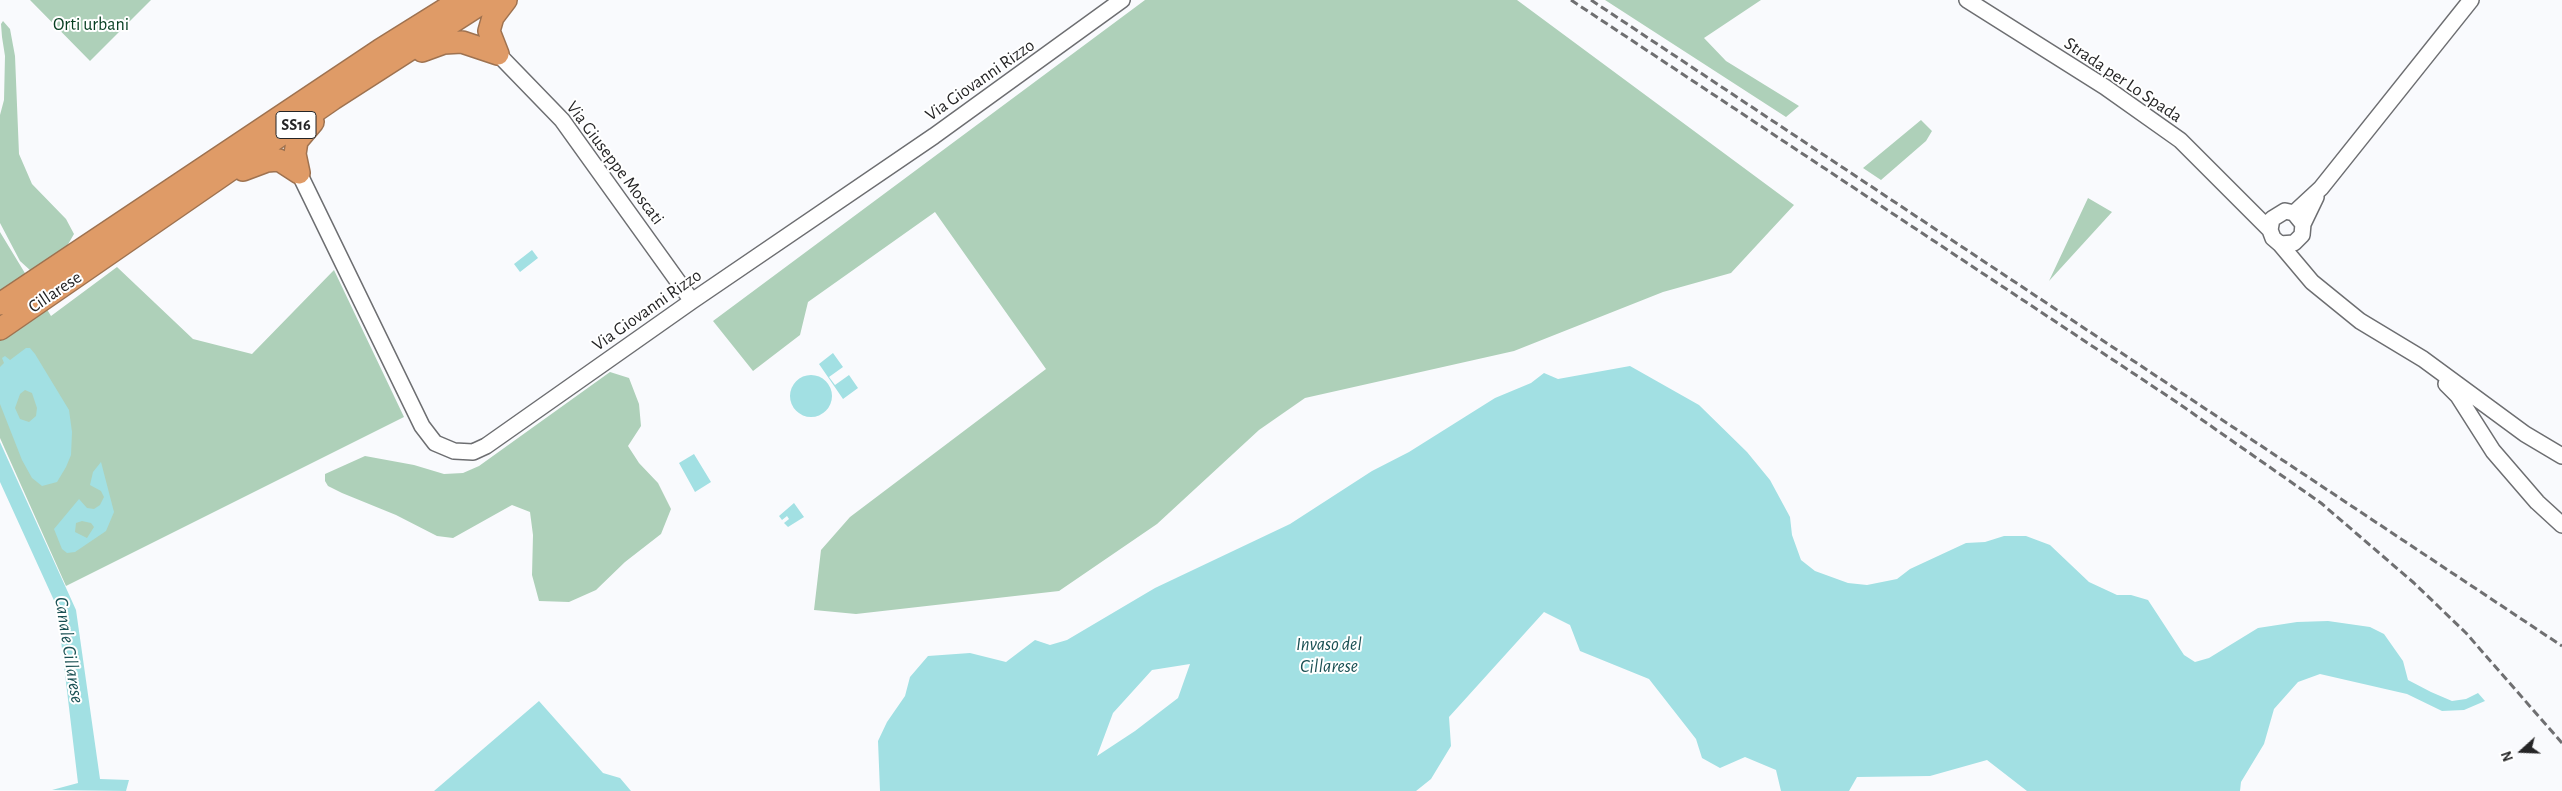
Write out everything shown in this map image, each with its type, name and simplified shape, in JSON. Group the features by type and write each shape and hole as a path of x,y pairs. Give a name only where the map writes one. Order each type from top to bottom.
{"highway":[{"path":"383,57 432,7 434,0"},
{"name":"SS16","path":"104,246 383,57 460,0"},
{"name":"SS16","path":"104,246 207,187 333,100 383,57 487,0"},
{"path":"498,54 489,31 493,17 506,0"},
{"path":"383,57 444,43 462,42 498,54"},
{"path":"299,173 295,154 297,141 333,100"},
{"path":"207,187 247,168 267,161 279,160 299,173"},
{"name":"Cillarese","path":"0,304 104,246"},
{"name":"Cillarese","path":"0,328 104,246"}],"street":[{"name":"Via Giovanni Rizzo","path":"299,173 422,426 435,443 454,451 473,452 486,446 692,301 934,136 1122,0"},
{"name":"Strada per Lo Spada","path":"1967,0 2105,87 2180,140 2270,230"},
{"path":"2471,0 2321,188 2293,216 2272,219 2270,230 2273,238 2312,282 2360,321 2423,359 2525,434 2562,456"},
{"name":"Via Giuseppe Moscati","path":"498,54 562,120 692,301"},
{"path":"2245,207 2293,216"},
{"path":"2293,216 2304,271"},
{"path":"2280,244 2290,244 2298,240"},
{"path":"2423,359 2426,365 2458,396 2493,451 2537,502 2562,525"}],"green space":[{"name":"Orti urbani","path":"30,0 151,0 90,61"},
{"path":"1145,0 1517,0 1794,205 1731,273 1663,292 1514,351 1305,398 1259,430 1157,524 1059,591 856,614 814,610 821,550 850,517 1046,369 935,212 808,302 800,335 753,371 713,321"},
{"path":"1605,0 1761,0 1704,38 1726,61 1799,106 1786,117"},
{"path":"3,21 10,29 15,56 19,154 32,184 66,219 74,234 67,246 31,271 20,261 0,223 0,115 4,100 5,56 1,24"},
{"path":"1921,120 1932,131 1926,141 1881,180 1863,168"},
{"path":"2088,198 2112,212 2049,281"},
{"path":"0,232 51,316 117,267 193,339 252,354 334,270 404,417 66,586 0,438"},
{"path":"610,372 629,378 639,404 641,426 628,446 639,463 658,483 671,509 661,534 625,562 596,590 569,602 539,601 532,575 533,535 530,512 512,505 453,538 437,536 396,515 342,493 328,486 325,481 325,474 365,456 414,465 444,474 463,473 479,466"}],"water":[{"path":"532,250 538,258 520,272 514,264"},
{"path":"26,348 30,348 69,410 72,432 71,455 57,482 42,486 32,478 22,460 0,404 0,367 4,363 2,358 5,356 10,360","holes":["25,390 32,393 37,408 36,416 29,422 20,419 15,408 20,394"]},
{"path":"833,353 843,367 829,377 835,385 849,375 858,388 843,399 819,364"},
{"name":"Invaso del Cillarese","path":"1630,366 1699,405 1747,452 1770,480 1790,517 1792,535 1801,560 1815,571 1848,583 1867,585 1897,579 1910,569 1966,543 1985,542 2004,536 2026,536 2050,545 2089,582 2117,595 2131,595 2148,600 2184,655 2195,662 2209,658 2258,628 2297,622 2328,621 2370,627 2384,634 2403,661 2408,680 2431,692 2452,701 2466,699 2478,693 2485,701 2464,710 2442,711 2407,694 2320,674 2298,682 2274,709 2264,744 2241,782 2240,791 2027,791 1987,760 1930,776 1857,777 1849,791 1781,791 1776,770 1745,757 1720,768 1702,758 1696,739 1649,679 1580,651 1570,625 1544,612 1449,717 1451,746 1431,779 1416,791 880,791 878,741 887,722 905,696 910,677 928,656 970,653 1006,662 1035,640 1050,645 1067,640 1155,588 1290,524 1372,471 1409,452 1495,398 1531,383 1544,373 1558,379","holes":["1190,664 1178,698 1135,731 1097,756 1113,713 1152,670"]},
{"path":"811,375 826,381 832,396 826,411 811,417 796,411 790,396 796,381"},
{"name":"Canale Cillarese","path":"0,442 76,610 100,779 129,780 126,791 52,790 78,783 57,607 0,482"},
{"path":"694,454 711,482 695,492 679,463"},
{"path":"101,462 114,512 106,531 75,552 67,553 62,549 54,529 79,499 87,508 94,509 100,505 104,497 101,491 90,485 93,472","holes":["82,521 91,523 94,527 87,538 75,532 76,523"]},
{"path":"794,503 804,517 788,527 784,523 789,519 787,516 782,520 779,516"},
{"path":"539,701 603,773 620,778 631,791 434,791"}],"railway":[{"path":"1571,0 2178,403 2321,503 2414,583 2466,633 2562,743"},
{"path":"1591,0 2562,646"}]}
